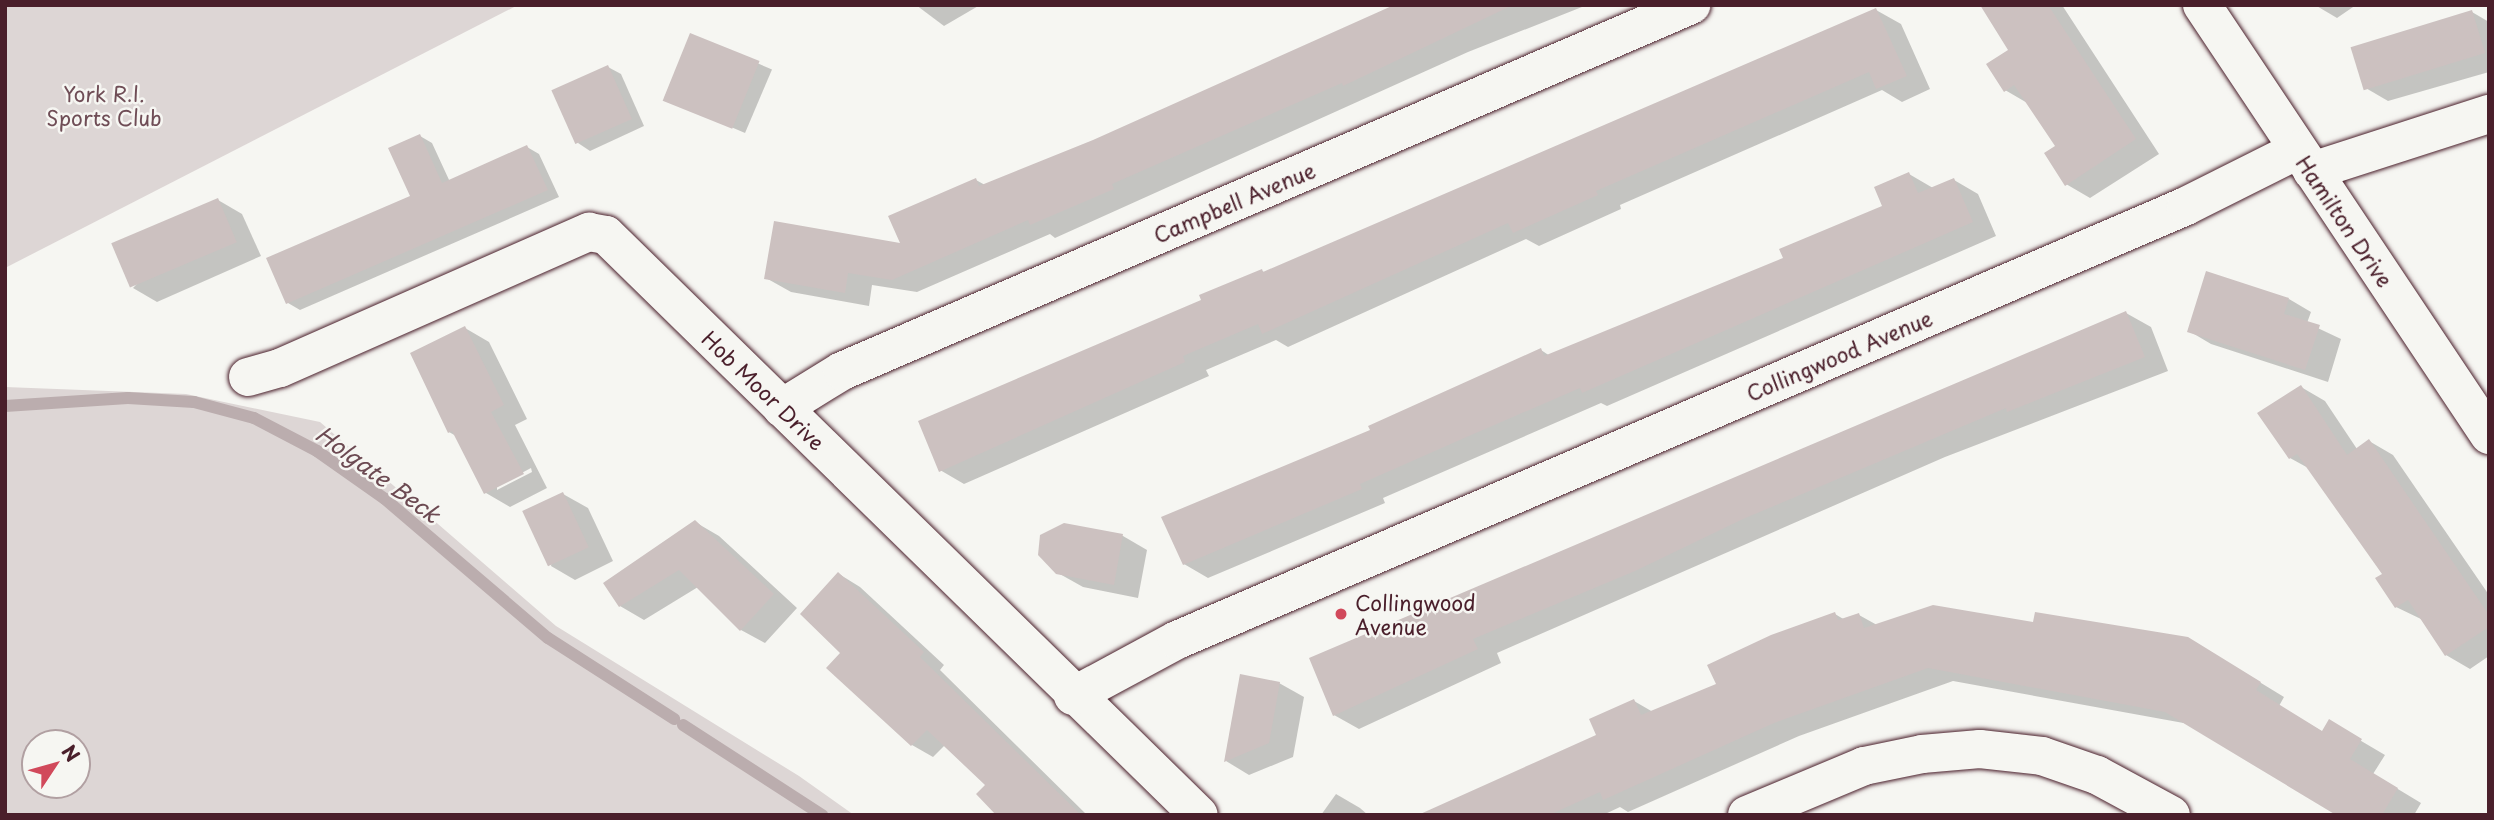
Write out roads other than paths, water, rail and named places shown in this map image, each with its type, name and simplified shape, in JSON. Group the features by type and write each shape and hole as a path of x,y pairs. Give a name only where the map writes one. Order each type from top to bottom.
{"street":[{"name":"Campbell Avenue","path":"782,408 842,371 1690,5"},
{"name":"Hamilton Drive","path":"2202,5 2489,435"},
{"name":"Collingwood Avenue","path":"1073,696 1177,640 2160,217 2305,161 2489,114"},
{"name":"Hob Moor Drive","path":"248,377 280,368 589,232 606,235 1073,696 1199,815"},
{"path":"1747,815 1805,804 1864,766 1922,754 1980,749 2042,756 2086,771 2171,815"}],"waterway":[{"name":"Holgate Beck","path":"5,406 128,398 194,402 254,418 317,451 385,499 548,638 674,719"},
{"name":"Holgate Beck","path":"683,725 822,815"}],"place":[{"name":"Collingwood Avenue","path":"1341,614"}],"park label":[{"name":"York R.I. Sports Club","path":"104,105"}]}
